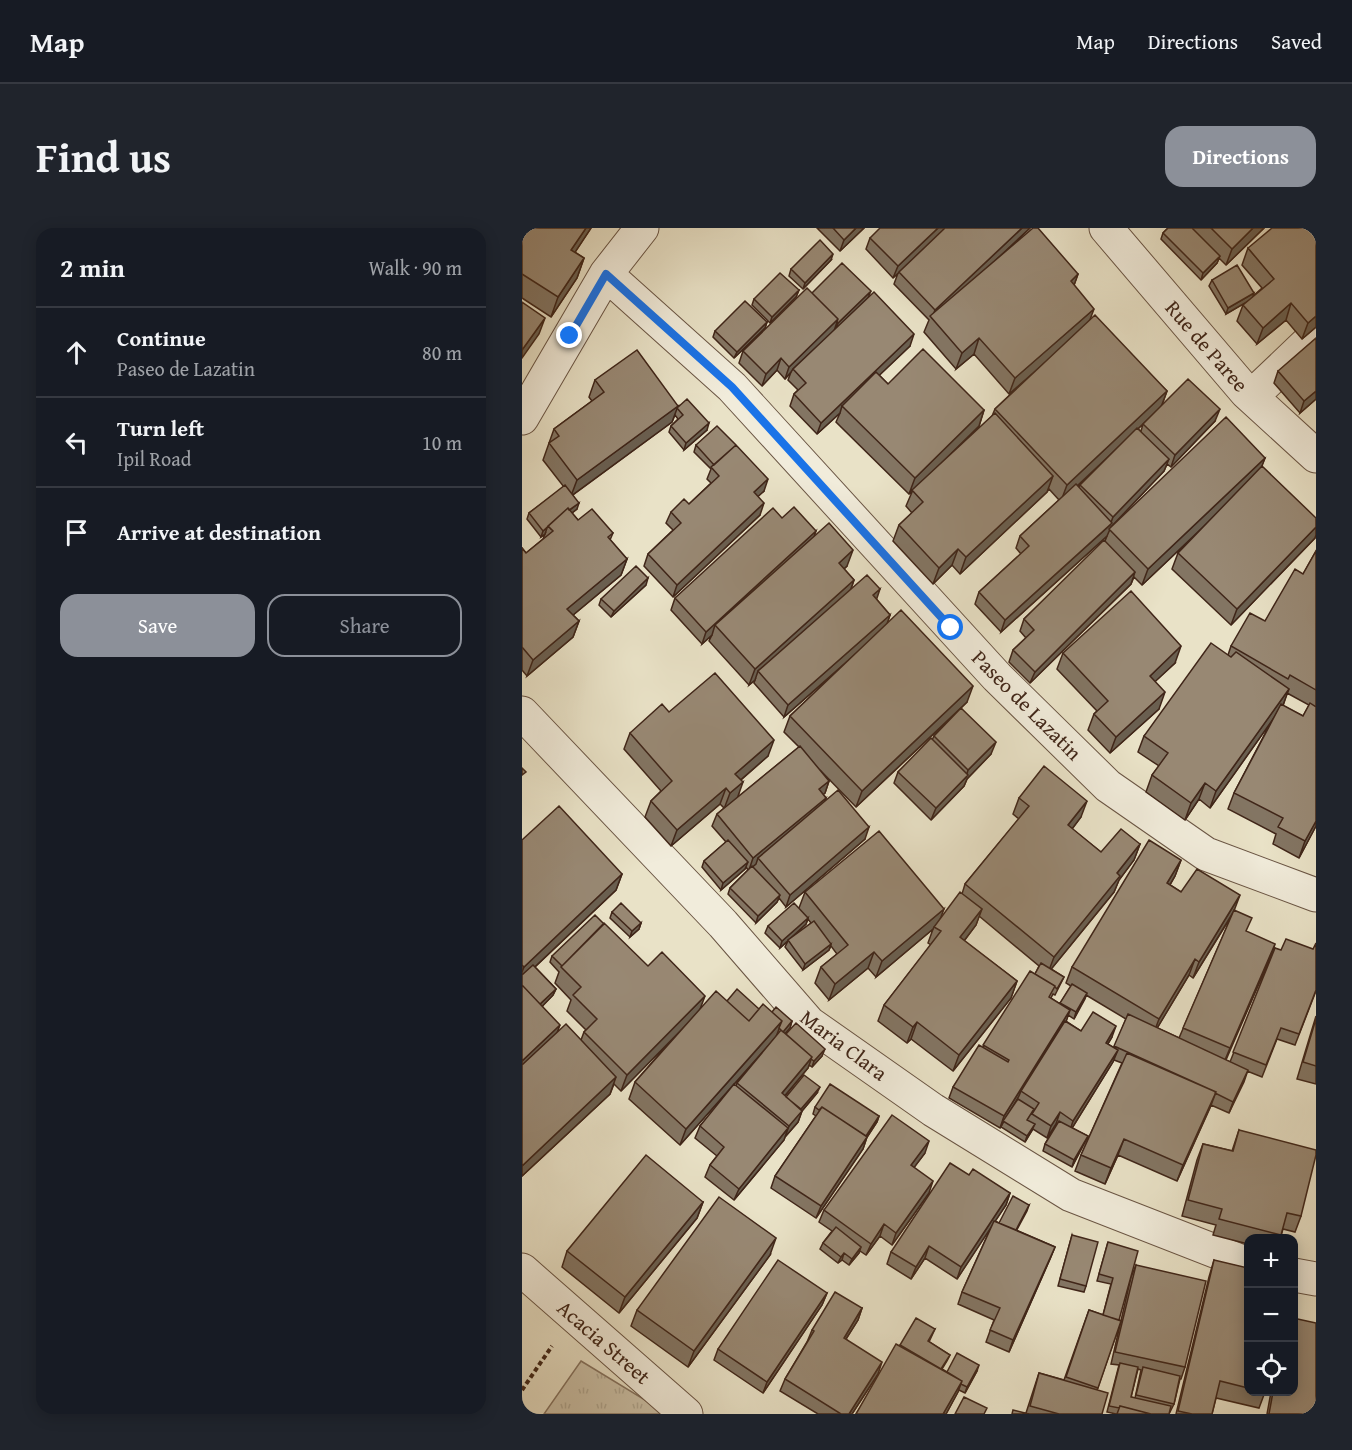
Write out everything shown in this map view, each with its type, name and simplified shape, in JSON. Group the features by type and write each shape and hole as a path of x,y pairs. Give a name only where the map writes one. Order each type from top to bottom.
{"street":[{"path":"522,418 606,274 642,228"},
{"name":"Rue de Paree","path":"1106,228 1210,352 1252,396 1316,456"},
{"name":"Paseo de Lazatin","path":"606,274 732,387 990,669 1108,786 1206,854 1316,895"},
{"path":"1252,396 1316,335"},
{"name":"Maria Clara","path":"522,713 723,924 809,1023 933,1110 1071,1195 1244,1262"},
{"name":"Acacia Street","path":"522,1270 686,1414"},
{"path":"1298,1276 1316,1279"}],"path":[{"path":"522,1390 572,1315"}],"green space":[{"path":"581,1361 668,1414 544,1414"}],"building":[{"path":"522,228 586,228 571,250 584,258 558,297 522,274"},
{"path":"833,228 856,228 844,240"},
{"path":"880,228 938,228 898,266 870,238"},
{"path":"945,228 1022,228 935,310 899,272"},
{"path":"1033,228 1038,228 1078,274 1071,281 1094,309 1015,378 979,338 962,353 930,316"},
{"path":"1168,228 1192,228 1220,256 1203,273 1163,233"},
{"path":"1211,228 1253,228 1232,249"},
{"path":"1272,228 1316,228 1316,316 1308,323 1291,303 1263,328 1243,305 1274,279 1248,248"},
{"path":"820,240 833,254 805,283 791,269"},
{"path":"842,263 871,291 838,323 838,319 812,293"},
{"path":"1237,265 1254,293 1228,308 1212,280"},
{"path":"780,273 799,290 772,317 754,299"},
{"path":"807,288 838,319 789,367 781,358 766,374 743,351"},
{"path":"874,292 914,334 821,423 794,394 806,383 793,369"},
{"path":"745,301 767,322 737,352 715,331"},
{"path":"522,302 545,318 522,350"},
{"path":"1095,315 1167,391 1067,485 995,409"},
{"path":"1316,338 1316,391 1304,401 1278,371"},
{"path":"923,349 984,410 915,478 842,406 876,372 888,384"},
{"path":"637,350 678,406 577,480 549,443 559,436 554,429 604,392 595,380"},
{"path":"1188,379 1220,409 1175,455 1143,424"},
{"path":"687,399 709,423 686,443 671,426 683,415 677,408"},
{"path":"995,413 1053,476 966,557 958,549 939,568 899,525 923,502 912,490"},
{"path":"1226,417 1265,458 1148,569 1109,529"},
{"path":"717,426 736,445 714,465 696,445"},
{"path":"1137,428 1169,459 1113,517 1080,485"},
{"path":"736,445 768,479 754,492 764,503 677,585 648,554 681,523 671,512 684,499 689,504 719,476 711,467"},
{"path":"1262,466 1316,518 1316,527 1237,609 1178,553"},
{"path":"1076,484 1112,523 1005,620 979,592 1029,546 1020,536"},
{"path":"565,485 579,503 569,510 568,508 543,531 529,513"},
{"path":"794,507 816,531 706,632 675,598 773,508 782,518"},
{"path":"568,508 578,520 592,509 613,533 608,537 627,559 567,609 579,621 533,660 522,647 522,548 526,553 553,531 548,526"},
{"path":"829,523 853,550 839,563 854,580 755,669 715,625"},
{"path":"1104,540 1135,572 1035,672 1013,650 1034,630 1024,619"},
{"path":"1316,551 1316,690 1290,675 1288,679 1231,646 1250,613 1265,621 1295,569 1303,574"},
{"path":"636,566 648,578 614,611 601,599"},
{"path":"867,575 880,589 873,595 890,615 788,705 758,671"},
{"path":"1131,591 1181,646 1150,676 1165,692 1116,737 1094,714 1108,701 1063,653"},
{"path":"901,610 973,686 862,791 790,716"},
{"path":"1211,643 1231,657 1236,652 1289,689 1216,791 1205,783 1191,803 1152,775 1168,753 1144,736"},
{"path":"715,673 774,740 735,774 743,782 730,793 726,788 677,830 651,801 672,781 630,733 662,704 669,712"},
{"path":"1310,703 1316,707 1316,821 1305,841 1278,827 1283,818 1234,793 1281,704 1303,716"},
{"path":"961,708 996,742 968,770 934,736"},
{"path":"931,738 968,775 936,808 898,772"},
{"path":"800,746 829,781 819,789 826,798 753,858 717,814"},
{"path":"1044,766 1087,801 1068,825 1101,852 1121,829 1140,844 1117,873 1120,876 1054,957 965,884 1029,806 1019,798"},
{"path":"838,790 869,827 790,895 758,858"},
{"path":"559,806 622,874 524,967 522,965 522,840"},
{"path":"879,831 944,909 882,961 874,952 835,984 821,967 848,945 805,892"},
{"path":"728,840 748,862 723,883 704,861"},
{"path":"1149,840 1181,860 1167,883 1181,892 1197,869 1240,895 1199,962 1195,959 1159,1019 1072,967"},
{"path":"752,866 780,895 758,916 730,888"},
{"path":"960,892 982,909 960,937 1017,981 959,1055 917,1022 913,1027 884,1005 941,931 934,927"},
{"path":"621,903 641,923 632,931 612,912"},
{"path":"794,903 808,918 782,941 768,926"},
{"path":"1234,910 1252,918 1246,931 1275,944 1230,1048 1183,1028"},
{"path":"595,915 604,924 562,966 552,956"},
{"path":"814,921 831,944 805,964 788,940"},
{"path":"604,923 648,966 662,952 705,996 627,1075 584,1032 597,1019 573,995 581,987 561,967"},
{"path":"1286,939 1313,949 1316,943 1316,990 1299,1034 1281,1028 1266,1065 1233,1052 1275,948 1281,950"},
{"path":"1041,963 1064,977 1057,989 1035,974"},
{"path":"533,965 556,989 540,1004 522,985 522,975"},
{"path":"1030,971 1055,986 1049,997 1070,1010 1004,1116 953,1087 979,1045 1008,1062 1009,1060 983,1045"},
{"path":"1072,984 1087,993 1076,1012 1060,1003"},
{"path":"522,985 560,1025 522,1061"},
{"path":"737,989 759,1009 749,1021 727,1001"},
{"path":"716,991 749,1021 763,1004 782,1021 686,1129 635,1082"},
{"path":"776,1007 792,1021 783,1032 779,1028 782,1021 772,1012"},
{"path":"1093,1012 1116,1026 1106,1043 1118,1050 1073,1121 1060,1112 1051,1126 1032,1114 1039,1103 1021,1091 1065,1021 1081,1031"},
{"path":"1128,1014 1248,1070 1233,1102 1216,1092 1114,1046"},
{"path":"1316,1019 1316,1066 1303,1062"},
{"path":"796,1023 825,1049 814,1061 786,1034"},
{"path":"566,1024 616,1077 522,1166 522,1065"},
{"path":"781,1030 812,1057 782,1093 802,1111 789,1126 737,1083"},
{"path":"1127,1053 1216,1092 1183,1165 1124,1139 1111,1168 1081,1155"},
{"path":"804,1075 820,1087 801,1109 786,1097"},
{"path":"734,1084 788,1128 739,1189 710,1165 724,1147 700,1126"},
{"path":"830,1084 879,1116 866,1136 822,1107 819,1110 815,1107"},
{"path":"1018,1099 1034,1109 1027,1120 1035,1124 1027,1136 1003,1121"},
{"path":"822,1107 867,1137 821,1206 775,1176"},
{"path":"892,1115 929,1141 911,1165 933,1181 896,1233 884,1224 871,1244 824,1210"},
{"path":"1059,1121 1088,1136 1074,1160 1045,1144"},
{"path":"1239,1130 1316,1150 1301,1216 1287,1213 1281,1234 1219,1219 1222,1209 1188,1200 1203,1144 1233,1151"},
{"path":"646,1155 703,1202 625,1297 567,1251"},
{"path":"950,1163 969,1175 973,1169 1010,1193 961,1267 929,1246 916,1267 891,1252"},
{"path":"1013,1196 1029,1205 1016,1230 999,1223"},
{"path":"719,1197 776,1238 694,1351 637,1310"},
{"path":"994,1221 1055,1247 1013,1340 990,1330 1000,1308 962,1292"},
{"path":"836,1227 861,1247 852,1259 844,1253 841,1257 823,1243"},
{"path":"1072,1235 1098,1242 1086,1286 1060,1279"},
{"path":"1108,1242 1138,1251 1119,1320 1103,1315 1113,1278 1099,1274"},
{"path":"778,1260 827,1293 767,1382 718,1349"},
{"path":"1214,1260 1244,1267 1244,1387 1220,1381 1212,1414 1178,1411"},
{"path":"1136,1265 1206,1281 1185,1367 1115,1352"},
{"path":"835,1292 862,1308 844,1338 882,1362 849,1414 841,1414 785,1379"},
{"path":"1089,1310 1121,1321 1098,1388 1066,1377"},
{"path":"916,1318 935,1329 928,1341 950,1355 941,1369 900,1345"},
{"path":"1298,1319 1316,1323 1316,1414 1269,1414 1272,1396 1298,1396"},
{"path":"896,1344 962,1381 943,1414 856,1414"},
{"path":"957,1353 979,1365 967,1387 947,1372"},
{"path":"1120,1363 1138,1367 1131,1397 1171,1406 1169,1414 1151,1414 1120,1406 1119,1408 1109,1406"},
{"path":"1143,1367 1180,1376 1174,1404 1136,1395"},
{"path":"1039,1373 1108,1393 1102,1414 1059,1414 1030,1406"},
{"path":"964,1397 987,1408 984,1414 955,1414"},
{"path":"1120,1406 1151,1414 1117,1414"},
{"path":"1013,1410 1029,1414 1012,1414"}],"route":[{"path":"570,336 606,274 732,387 951,628"}]}
